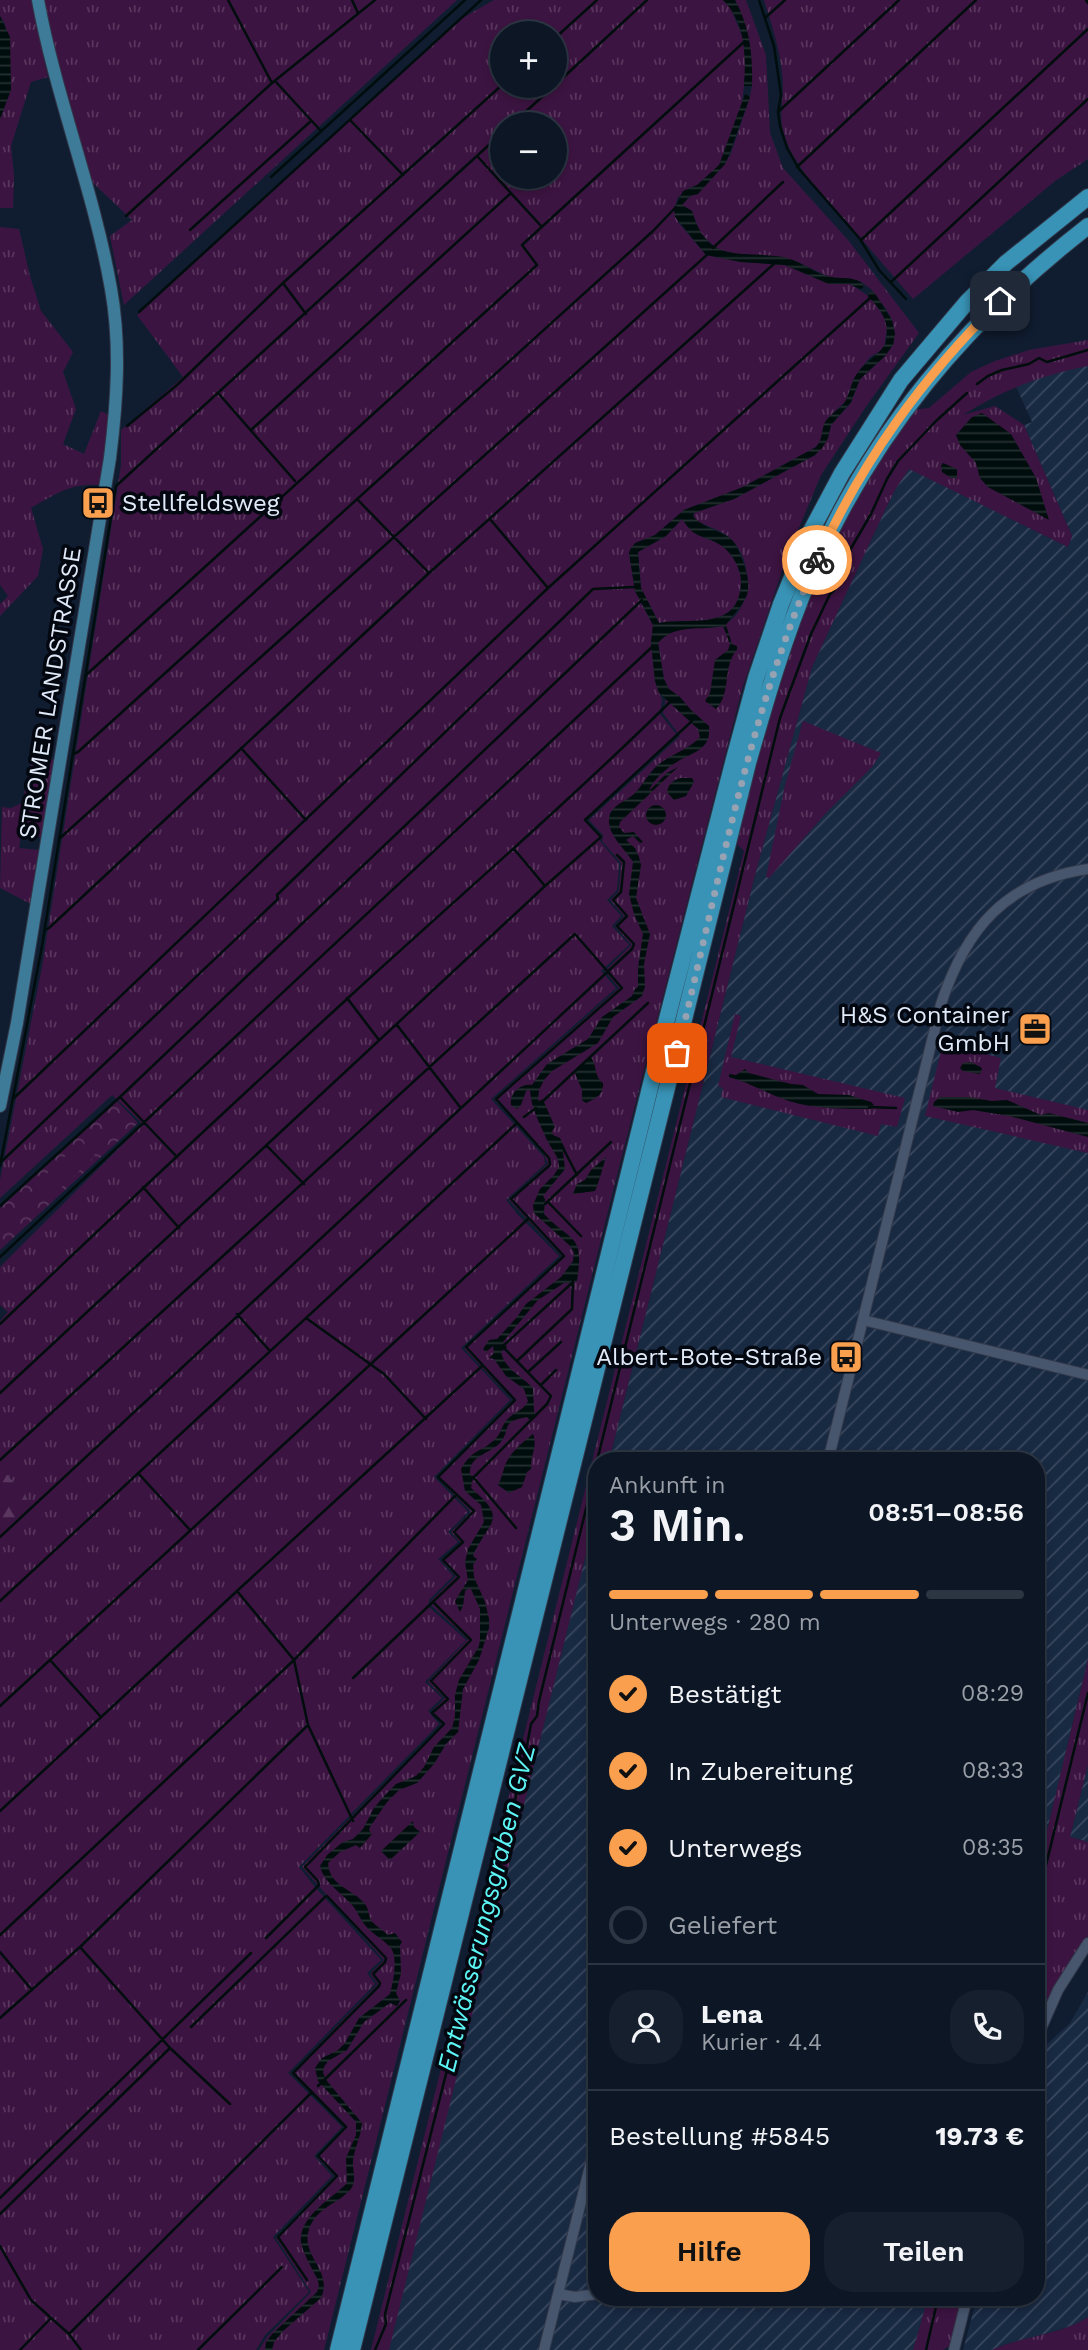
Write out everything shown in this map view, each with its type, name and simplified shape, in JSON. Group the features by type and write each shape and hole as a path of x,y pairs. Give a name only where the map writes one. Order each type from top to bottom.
{"highway":[{"path":"338,2350 670,1010 734,758 756,678 781,604 811,531 842,473 901,380 967,302 1006,263 1088,197"},
{"path":"352,2350 748,763 788,635 810,576 843,506 884,438 914,395 944,359 1020,281 1088,226"}],"main road":[{"name":"STROMER LANDSTRASSE","path":"0,1105 18,1023 110,458 117,368 113,305 102,241 55,79 38,0"}],"street":[{"path":"830,1452 941,1004 952,972 964,947 976,931 1005,903 1045,879 1088,869"},
{"path":"863,1320 1088,1375"},
{"path":"1045,2020 1058,1990 1088,1943"},
{"path":"544,2350 588,2174"},
{"path":"558,2294 575,2297 588,2295"},
{"path":"954,2350 965,2306"}],"shaded area":[{"path":"723,0 735,0 744,21 751,53 752,86 744,86 743,40 731,9"},
{"path":"0,16 10,37 11,90 0,119"},
{"path":"745,94 750,97 726,163 698,194 690,196 682,205 692,211 707,240 716,247 739,254 783,257 827,276 855,280 863,284 863,288 850,284 829,284 785,265 741,262 706,255 675,217 674,209 683,191 697,185 719,165"},
{"path":"869,292 874,292 892,320 895,334 893,345 860,379 851,402 831,425 823,447 815,455 734,499 694,513 693,516 730,538 747,574 746,597 726,625 732,644 737,646 737,650 732,656 724,695 716,709 705,701 710,693 715,660 728,650 730,644 723,626 680,630 658,643 664,679 669,689 709,726 708,739 702,748 675,763 662,774 649,791 667,773 678,767 620,822 619,827 624,833 634,832 643,842 640,843 633,836 626,840 635,848 639,857 641,865 636,898 650,934 644,964 645,987 642,996 613,1017 598,1043 552,1071 539,1090 538,1100 542,1099 544,1102 555,1127 553,1135 560,1138 566,1151 563,1152 565,1169 543,1196 544,1214 574,1241 577,1247 577,1281 564,1283 538,1300 503,1342 507,1347 501,1352 506,1363 533,1388 534,1412 537,1416 531,1421 527,1417 509,1424 500,1443 476,1459 470,1469 470,1475 473,1476 471,1488 490,1507 493,1515 473,1556 477,1559 473,1565 474,1577 485,1602 489,1628 479,1660 463,1689 458,1732 417,1783 399,1790 387,1802 370,1827 372,1834 360,1848 356,1845 340,1852 328,1863 329,1871 337,1882 365,1904 372,1922 388,1935 395,1933 402,1942 401,1973 396,1993 400,2001 397,2006 390,2003 364,2022 347,2050 328,2061 324,2067 323,2073 327,2081 362,2123 353,2160 353,2184 344,2196 320,2212 308,2233 310,2250 323,2280 321,2298 283,2331 274,2342 272,2350 265,2350 266,2342 272,2334 317,2292 319,2285 301,2243 302,2233 310,2216 347,2183 346,2158 356,2135 356,2122 318,2081 315,2068 322,2058 345,2043 359,2018 390,1994 394,1970 393,1951 365,1925 352,1905 328,1881 320,1866 327,1855 343,1842 353,1839 363,1829 374,1808 396,1784 416,1776 434,1747 452,1728 459,1680 480,1640 480,1609 471,1589 465,1591 460,1612 455,1601 468,1580 465,1562 468,1549 484,1522 481,1505 465,1491 461,1469 469,1457 495,1439 508,1419 528,1401 524,1389 506,1376 494,1359 489,1358 494,1353 493,1346 486,1352 483,1349 489,1340 497,1339 526,1304 561,1277 573,1261 574,1252 569,1245 534,1213 533,1205 540,1189 559,1167 558,1160 536,1116 530,1090 527,1090 517,1109 511,1105 512,1097 520,1087 532,1085 547,1064 588,1039 602,1017 632,996 638,987 643,934 629,894 633,862 611,831 610,815 634,794 659,764 700,737 698,729 659,693 651,643 653,625 635,591 629,553 635,543 655,535 684,510 743,487 816,447 825,422 845,402 858,372 885,345 885,322 877,306 868,297","holes":["682,519 693,532 726,549 733,558 741,579 738,599 722,616 659,623 641,588 638,552 666,536"]},
{"path":"1088,364 1088,1659 1045,1839 1045,1452 611,1452 755,875 812,667 896,488 909,468 1068,547 1072,536 1024,425 1032,422 1014,382"},
{"path":"982,413 1011,434 1036,478 1049,520 988,487 980,478 976,463 960,445 956,435 972,417"},
{"path":"943,463 957,469 957,478 951,478 942,472"},
{"path":"681,778 692,778 694,782 686,796 674,800 667,792 672,782"},
{"path":"656,805 663,808 666,815 663,822 656,825 649,822 646,815 649,808"},
{"path":"590,1056 603,1087 598,1096 586,1103 582,1100 582,1090 574,1071"},
{"path":"971,1062 982,1068 980,1074 960,1068 963,1063"},
{"path":"745,1069 749,1073 803,1085 818,1094 849,1095 874,1105 871,1109 840,1109 789,1101 729,1077 729,1074 736,1075"},
{"path":"940,1097 1007,1100 1041,1115 1049,1113 1088,1123 1088,1137 1009,1116 973,1110 958,1112 933,1106"},
{"path":"606,1157 595,1191 573,1194 577,1184 585,1180 591,1170"},
{"path":"533,1434 535,1443 531,1469 527,1472 522,1487 509,1493 498,1485 506,1463 514,1451"},
{"path":"588,1545 588,2306 926,2306 913,2350 388,2350"},
{"path":"1088,1765 1088,1842 1070,1837"},
{"path":"413,1821 414,1827 420,1832 390,1860 381,1851"},
{"path":"1088,1992 1088,2317 1080,2323 992,2350 963,2350 975,2306 1045,2306 1045,2046 1070,2023"}],"green space":[{"path":"0,0 31,0 48,77 31,82 11,146 13,208 0,208 0,119 11,89"},
{"path":"43,0 457,0 124,305 110,236 132,220 91,181 60,83"},
{"path":"494,0 723,0 729,5 743,38 746,66 742,103 719,166 678,197 674,209 678,222 706,255 741,262 785,265 829,284 850,284 875,303 887,327 884,349 870,357 854,378 846,401 832,414 816,447 743,487 684,510 655,535 631,548 629,553 635,591 653,625 651,643 655,681 662,700 660,714 677,735 586,820 619,864 617,890 607,900 621,916 612,926 629,945 601,971 616,988 491,1099 544,1157 545,1164 506,1200 559,1256 461,1348 510,1400 434,1477 468,1512 448,1532 458,1542 438,1559 453,1576 429,1600 429,1607 466,1640 425,1682 442,1698 428,1711 439,1724 299,1867 381,1960 367,1973 375,1984 288,2073 342,2127 314,2156 332,2176 273,2237 309,2292 265,2335 256,2350 0,2350 0,1531 32,1505 0,1466 0,1321 8,1312 0,1305 0,1267 143,1124 112,1095 0,1198 0,1180 42,967 121,465 121,430 183,377 137,315 457,21"},
{"path":"735,0 746,0 766,55 770,133 783,168 848,240 919,333 821,475 786,559 742,689 615,1183 324,2350 259,2350 267,2337 311,2292 276,2238 335,2176 317,2157 345,2127 291,2073 378,1984 370,1974 384,1960 302,1867 442,1725 431,1712 445,1698 428,1682 468,1639 431,1605 431,1601 456,1576 441,1560 461,1543 451,1532 471,1512 437,1477 513,1400 464,1348 562,1256 509,1200 548,1164 543,1152 494,1099 619,988 605,971 631,945 615,926 624,916 610,900 619,891 621,863 602,841 603,835 589,820 680,736 663,713 668,689 658,643 678,630 720,627 731,621 739,611 747,588 745,563 733,541 725,534 694,519 694,513 734,499 815,455 828,438 831,425 851,403 860,379 893,345 895,334 892,320 871,289 860,281 829,277 782,257 742,255 718,250 700,233 692,211 682,205 730,156 750,97 752,86 748,34"},
{"path":"764,0 1088,0 1088,159 1055,181 913,299 818,189 792,153 782,126 783,77"},
{"path":"0,227 19,229 41,311 73,352 63,372 76,409 63,444 84,454 101,411 111,416 100,485 72,488 31,508 43,549 38,576 0,616 0,604 8,596 0,585"},
{"path":"1088,340 1088,366 1023,384 963,415 995,406 1024,425 1072,536 1068,547 909,469 896,488 812,667 755,875 611,1452 594,1452 744,851 736,843 766,727 790,650 819,575 844,522 912,410 929,408 971,372 1029,350","holes":["976,463 1049,519 988,487 980,478"]},
{"path":"682,519 693,532 726,549 733,558 741,579 738,599 722,616 659,623 641,588 638,552 666,536"},
{"path":"803,721 881,753 872,767 825,814 769,878 766,877 785,785"},
{"path":"55,759 41,837 21,835 19,848 39,850 31,904 0,888 2,807 11,808 22,803 31,763"},
{"path":"735,1014 741,1016 731,1057 905,1098 897,1127 881,1124 878,1136 721,1097 723,1088 718,1086"},
{"path":"943,1043 1001,1058 995,1088 1088,1110 1088,1153 925,1116"},
{"path":"116,1100 138,1123 0,1250 0,1208"},
{"path":"81,1141 95,1156 50,1198 36,1184"},
{"path":"0,1466 32,1505 0,1531"},
{"path":"588,1478 588,1546 389,2350 371,2350"},
{"path":"1088,1659 1088,1765 1070,1837 1088,1842 1088,1936 1069,1964 1045,2011 1045,1839"},
{"path":"926,2306 961,2306 951,2345 943,2350 913,2350"},
{"path":"1088,2317 1088,2350 992,2350 1066,2328"}],"waterway":[{"path":"228,0 272,83"},
{"path":"352,0 358,13"},
{"path":"126,216 272,83 375,0"},
{"path":"271,177 465,0"},
{"path":"139,312 481,0"},
{"path":"567,27 597,0"},
{"path":"567,74 647,0"},
{"path":"759,0 774,46 781,95 778,112 787,148 799,169 860,239 879,270 906,299"},
{"path":"765,18 785,0"},
{"path":"778,112 899,0"},
{"path":"797,167 976,0"},
{"path":"861,240 1088,29"},
{"path":"85,676 537,265 522,245 745,41"},
{"path":"276,82 321,131"},
{"path":"127,426 177,385 283,283 490,96"},
{"path":"525,112 541,98"},
{"path":"891,282 1088,99"},
{"path":"350,120 403,175"},
{"path":"190,230 311,121"},
{"path":"0,1166 42,946 116,486 490,144"},
{"path":"478,157 542,227"},
{"path":"713,248 783,182"},
{"path":"251,430 511,193"},
{"path":"73,754 653,231 676,207"},
{"path":"59,839 709,253"},
{"path":"45,930 429,573 776,262"},
{"path":"283,283 306,314"},
{"path":"14,1098 548,588 870,298"},
{"name":"Entwässerungsgraben GVZ","path":"977,384 1002,370 1029,364 1039,358 1047,362 1088,350"},
{"name":"Entwässerungsgraben GVZ","path":"599,1452 780,718 811,634 887,479 898,461 967,393"},
{"path":"219,394 295,481"},
{"path":"357,499 429,573"},
{"path":"490,519 548,588"},
{"path":"1,1162 278,899 277,895 593,589 634,587"},
{"path":"0,1206 120,1097 642,600"},
{"path":"0,1257 652,647"},
{"path":"0,1324 260,1079 670,702"},
{"path":"0,1393 601,837 585,820 692,721"},
{"path":"241,748 306,820"},
{"path":"514,849 545,886"},
{"path":"0,1537 632,949 634,944 617,926 627,916 613,900 621,892 624,862 617,855"},
{"path":"0,1460 575,934 622,988 496,1099 549,1158 550,1165 511,1199 564,1256 466,1347 515,1400 438,1477 474,1511 454,1532 463,1542 443,1560 459,1577 353,1678"},
{"path":"347,998 379,1040"},
{"path":"543,1101 648,1003"},
{"path":"397,1025 460,1107"},
{"path":"120,1097 177,1157"},
{"path":"869,1107 896,1108"},
{"path":"524,1117 536,1108"},
{"path":"0,1601 517,1123"},
{"path":"545,1204 611,1142"},
{"path":"267,1146 304,1184"},
{"path":"564,1150 577,1175"},
{"path":"143,1187 179,1228"},
{"path":"549,1203 581,1236"},
{"path":"0,1706 528,1219"},
{"path":"517,1361 572,1309 573,1281"},
{"path":"503,1346 573,1282"},
{"path":"237,1314 270,1351"},
{"path":"306,1318 384,1374 426,1419"},
{"path":"528,1372 561,1342"},
{"path":"471,1480 547,1404 551,1396 503,1347"},
{"path":"237,1591 482,1366"},
{"path":"541,1385 556,1370"},
{"path":"138,1473 190,1530"},
{"path":"474,1478 516,1528"},
{"path":"0,1935 294,1660 456,1495"},
{"name":"Entwässerungsgraben GVZ","path":"375,2350 386,2324 385,2314 503,1850 531,1724 537,1716 588,1501"},
{"path":"0,1811 237,1591 294,1660 308,1725 353,1821"},
{"path":"266,1938 319,1885 305,1867 444,1724 432,1713 448,1699 431,1681 471,1640 433,1602"},
{"path":"50,1660 101,1717"},
{"name":"Entwässerungsgraben GVZ","path":"1045,1869 1088,1693"},
{"path":"0,2018 80,1947 307,1726"},
{"path":"191,2027 327,1896 386,1958 373,1974 380,1983 379,1986 293,2073 346,2127 318,2156 337,2176 278,2237 307,2280"},
{"path":"80,1947 170,2048 230,2104"},
{"path":"0,1952 32,1990"},
{"path":"0,2198 251,1953"},
{"path":"318,2086 406,2000"},
{"path":"0,2214 170,2048"},
{"path":"69,2334 312,2092"},
{"path":"0,2246 31,2300 69,2334 81,2350"},
{"path":"198,2350 282,2267"},
{"name":"Entwässerungsgraben GVZ","path":"926,2350 936,2306"},
{"path":"20,2350 51,2318"}],"way so far":[{"path":"677,1053 748,763 772,681 817,560"}],"place":[{"name":"Stellfeldsweg","path":"98,503"},
{"name":"H&S Container GmbH","path":"1035,1029"},
{"name":"Albert-Bote-Straße","path":"846,1357"}],"route":[{"path":"817,560 860,476 914,395 944,359 1000,301"}]}
